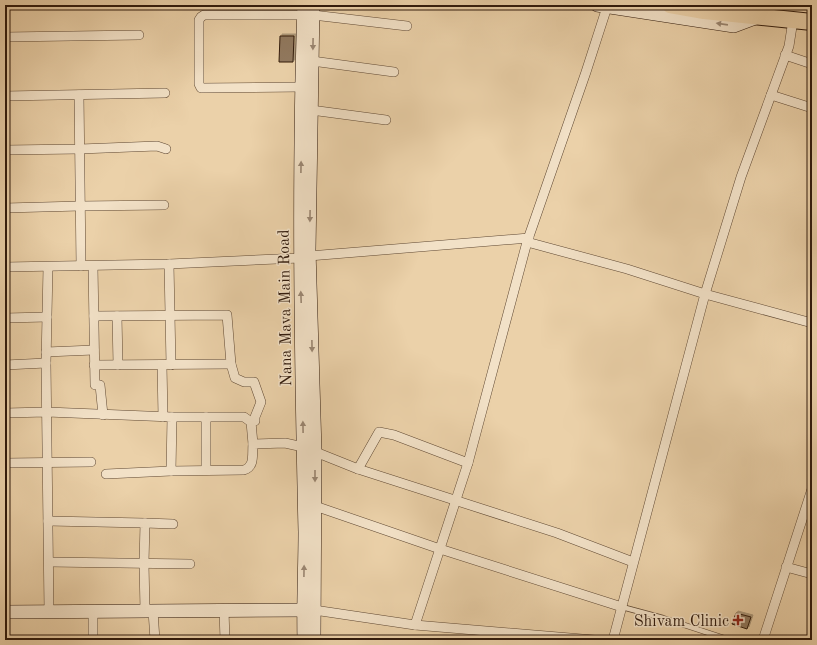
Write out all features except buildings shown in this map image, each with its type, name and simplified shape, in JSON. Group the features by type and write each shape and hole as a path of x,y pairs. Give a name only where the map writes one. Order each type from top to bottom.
{"highway":[{"path":"670,5 704,11 812,22"}],"street":[{"path":"415,625 468,463 528,240 586,72 602,6 734,26 759,17"},
{"path":"302,87 201,88 199,84 199,20 201,17 204,15 308,10 407,26"},
{"name":"Nana Mava Main Road","path":"305,257 312,60 308,10"},
{"name":"Nana Mava Main Road","path":"308,10 302,87 309,449 305,537 308,610"},
{"path":"613,640 706,294 741,177 789,46 793,20"},
{"path":"5,37 139,35"},
{"path":"786,55 812,64"},
{"path":"312,60 394,72"},
{"path":"5,96 165,93"},
{"path":"79,95 81,266"},
{"path":"771,95 812,108"},
{"path":"311,110 386,120"},
{"path":"5,150 157,146 166,149"},
{"path":"5,208 164,205"},
{"path":"5,267 169,264 305,257 528,240 706,294 812,323"},
{"path":"169,264 170,316 166,365 167,417 171,471"},
{"path":"93,266 94,365 103,415"},
{"path":"48,267 46,363 50,612"},
{"path":"94,316 227,315 231,364 235,378 244,382 254,382 260,402 255,421"},
{"path":"117,316 118,365"},
{"path":"5,318 47,317"},
{"path":"46,352 94,350"},
{"path":"5,365 46,363"},
{"path":"94,365 231,364"},
{"path":"5,414 47,412 167,417 236,416 244,417 251,422 253,444 251,466 248,469 106,474"},
{"path":"206,417 206,470"},
{"path":"358,469 379,432 394,435 468,463"},
{"path":"253,444 285,443 309,449 358,469 557,533 633,562"},
{"name":"Nana Mava Main Road","path":"308,610 315,506 309,449"},
{"path":"5,462 91,462"},
{"path":"763,640 812,490"},
{"path":"315,506 440,549 622,607"},
{"path":"48,521 173,524"},
{"path":"145,523 144,563 149,611 155,640"},
{"path":"49,562 190,564"},
{"path":"786,567 812,574"},
{"path":"304,640 308,610"},
{"path":"308,610 314,640"},
{"path":"5,612 308,610 415,625 594,640"},
{"path":"92,611 93,640"},
{"path":"224,611 225,640"}],"lane":[{"path":"622,607 663,618 730,640"}],"place":[{"name":"Shivam Clinic","path":"738,620"}]}
